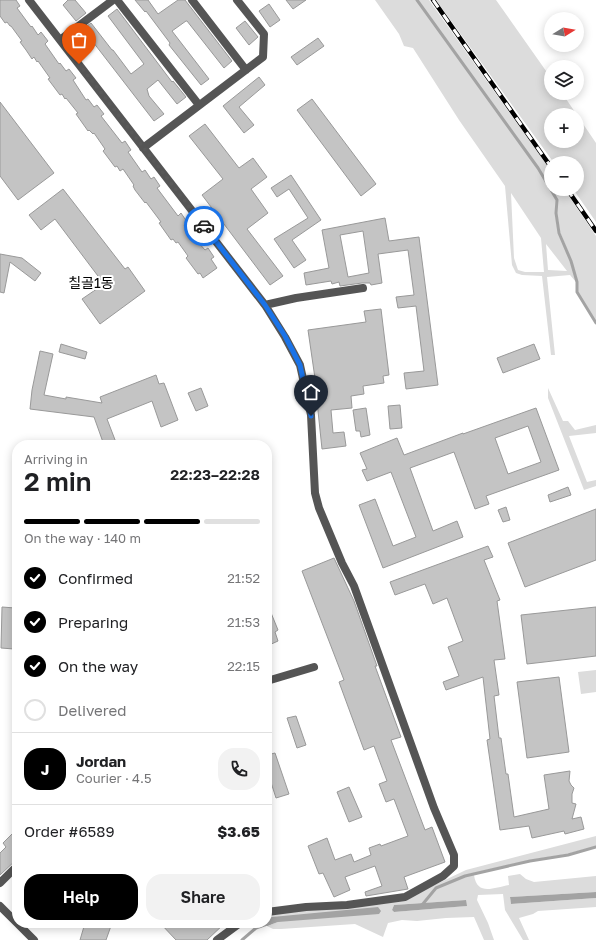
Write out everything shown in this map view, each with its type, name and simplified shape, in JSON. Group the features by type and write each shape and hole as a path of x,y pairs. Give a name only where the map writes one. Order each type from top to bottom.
{"street":[{"path":"29,0 265,305 285,336 300,365 311,416 315,493 319,508 342,563 354,586 431,801 454,855 454,866 443,876 405,897 348,905 306,907 272,911"},
{"path":"60,40 113,0"},
{"path":"117,0 199,106"},
{"path":"192,0 246,70"},
{"path":"143,148 263,57 264,34 237,0"},
{"path":"265,305 296,298 363,288"},
{"path":"272,679 314,666"},
{"path":"0,883 12,871"},
{"path":"0,906 12,918"},
{"path":"22,928 34,940"},
{"path":"216,940 233,928"}],"shaded area":[{"path":"375,0 416,0 537,168 544,180 544,196 554,196 556,200 555,213 558,233 571,262 576,282 570,275 547,277 555,355 551,355 542,276 522,275 516,273 512,265 505,186 459,120 413,48 404,46 399,34","holes":["511,193 541,238 544,272 525,272 518,270 514,258","546,244 567,271 548,270"]},
{"path":"418,0 429,0 544,161 544,177"},
{"path":"436,0 496,0 544,68 544,100 567,100 572,108 544,108 544,148 584,148 584,125 596,143 596,222 578,196 584,196 584,156 549,156"},
{"path":"555,196 569,196 596,236 596,322 578,292 578,282 572,261 560,232 557,213 557,200"},
{"path":"548,388 563,421 568,421 575,430 596,425 596,433 569,436 587,482 596,480 596,486 584,490 548,398"},
{"path":"596,670 596,692 581,694 578,672"},
{"path":"596,836 596,846 567,854 530,860 465,875 435,888 422,903 394,905 392,910 394,912 466,906 466,900 424,903 436,889 466,876 474,875 478,886 492,889 509,885 508,876 520,874 526,879 534,882 596,876 596,892 510,897 511,904 596,898 596,907 538,911 519,918 529,940 523,940 505,910 503,894 478,895 477,900 494,940 484,940 474,917 417,921 402,920 388,923 383,937 355,924 281,929 271,928 272,924 278,922 272,920 272,913 403,900 466,870"},
{"path":"596,892 596,898 511,904 510,897"},
{"path":"466,900 467,906 394,912 392,910 394,905"},
{"path":"378,907 381,911 379,914 278,922 272,924 272,917"}],"building":[{"path":"0,0 16,0 20,6 17,8 31,27 32,26 38,35 41,32 48,41 45,44 59,64 60,63 66,71 69,69 76,78 73,80 86,100 88,99 94,107 97,105 104,114 101,116 122,143 125,141 131,150 128,152 142,172 145,170 151,179 154,177 160,186 157,188 178,216 181,213 187,222 184,225 197,243 198,242 205,250 208,248 214,257 211,259 217,268 203,278 200,273 198,274 186,258 188,256 178,242 176,243 173,239 171,240 159,223 161,222 135,190 134,185 123,169 120,171 117,166 115,167 103,151 105,149 94,133 93,134 89,130 88,131 76,114 78,113 62,94 60,95 48,79 50,78 38,61 37,62 34,57 32,59 20,42 22,41 11,26 7,22 5,23 0,16"},
{"path":"68,0 75,0 86,13 76,21 63,5"},
{"path":"135,0 148,0 158,14 178,0 185,0 232,61 224,68 187,21 172,31 209,79 201,85 169,45 170,43 146,11 145,12"},
{"path":"286,0 306,0 293,9"},
{"path":"269,4 280,20 270,27 259,11"},
{"path":"117,9 172,82 173,81 186,97 177,104 158,80 147,89 149,96 164,114 154,121 83,29 91,23 131,74 144,64 108,16"},
{"path":"245,21 258,37 249,45 236,28"},
{"path":"318,38 324,46 297,65 291,57"},
{"path":"259,77 265,85 239,107 254,125 244,133 223,106"},
{"path":"312,99 376,184 361,196 297,110"},
{"path":"0,102 54,173 18,200 0,176"},
{"path":"205,124 239,168 253,158 267,177 251,189 268,213 247,229 283,276 270,285 202,195 223,179 189,136"},
{"path":"291,175 321,220 292,240 306,260 294,268 274,239 308,218 289,189 277,197 271,188"},
{"path":"63,189 125,269 128,267 145,291 100,324 82,299 104,284 55,219 41,230 29,215"},
{"path":"385,218 389,241 419,237 438,385 406,389 404,373 424,371 416,306 398,308 396,297 414,295 408,250 378,254 382,283 371,285 370,283 362,283 340,286 339,282 332,284 331,281 306,285 304,273 329,268 322,230","holes":["363,231 369,273 348,277 340,235"]},
{"path":"0,254 22,258 41,273 35,281 10,262 4,293 0,292"},
{"path":"381,309 389,375 383,376 384,383 363,386 364,394 351,396 352,408 331,410 333,433 344,432 346,446 322,449 317,392 308,330 366,322 364,311"},
{"path":"61,344 87,352 85,359 59,352"},
{"path":"534,344 540,359 503,373 497,358"},
{"path":"40,351 53,354 44,395 102,403 100,397 156,375 159,384 164,383 178,420 161,427 152,401 107,419 115,440 102,440 94,417 30,409 32,390"},
{"path":"201,388 208,406 196,411 188,393"},
{"path":"400,405 402,428 390,429 388,406"},
{"path":"366,408 370,435 361,437 360,431 356,431 353,410"},
{"path":"536,408 559,470 486,496 489,504 475,509 454,452 410,468 433,531 457,521 463,537 383,568 359,505 375,499 393,546 416,537 391,472 367,481 362,470 367,469 360,453 397,438 404,455","holes":["528,426 541,462 508,474 495,438"]},
{"path":"568,487 571,495 550,502 548,495"},
{"path":"506,507 510,520 503,522 498,510"},
{"path":"596,509 596,560 525,587 508,543"},
{"path":"488,546 493,557 484,560 500,600 497,601 505,659 494,660 499,695 494,696 499,738 501,738 506,774 508,774 514,817 549,809 544,775 570,771 569,781 574,788 572,803 576,804 572,819 581,817 584,829 565,834 564,831 532,838 529,826 500,830 487,740 490,739 483,677 446,690 443,682 459,676 448,647 463,641 447,598 433,604 425,584 395,595 390,582"},
{"path":"334,558 354,601 377,666 375,666 401,737 391,740 425,830 432,827 445,862 404,877 408,889 366,896 365,892 382,886 375,866 345,877 350,890 334,897 323,873 319,874 308,846 327,838 335,860 351,854 354,862 371,855 369,848 380,844 381,846 408,836 394,799 386,802 379,784 387,781 374,746 364,750 339,682 344,680 302,571"},
{"path":"2,607 12,608 12,649 1,648"},
{"path":"596,607 596,656 527,664 521,615"},
{"path":"272,615 278,630 275,632 278,641 272,644"},
{"path":"559,677 569,752 527,758 517,682"},
{"path":"296,716 306,745 297,748 287,718"},
{"path":"275,753 289,794 276,798 272,786 272,754"},
{"path":"349,787 362,817 349,822 337,792"},
{"path":"12,834 12,864 0,875 0,853 6,847 3,843"},
{"path":"84,928 110,928 106,940 80,940"},
{"path":"165,928 220,928 207,940 176,940"}],"waterway":[{"path":"417,0 538,168 557,200 556,213 559,233 571,261 577,282 577,292 596,323"},
{"path":"422,905 436,888 465,876 530,861 568,855 596,847"},
{"path":"242,940 256,928"}],"railway":[{"path":"433,0 544,157"},
{"path":"572,196 596,231"}],"way so far":[{"path":"79,64 204,226"}],"district":[{"name":"칠골1동","path":"91,282"}],"route":[{"path":"204,226 265,305 285,336 300,365 311,416"}]}
